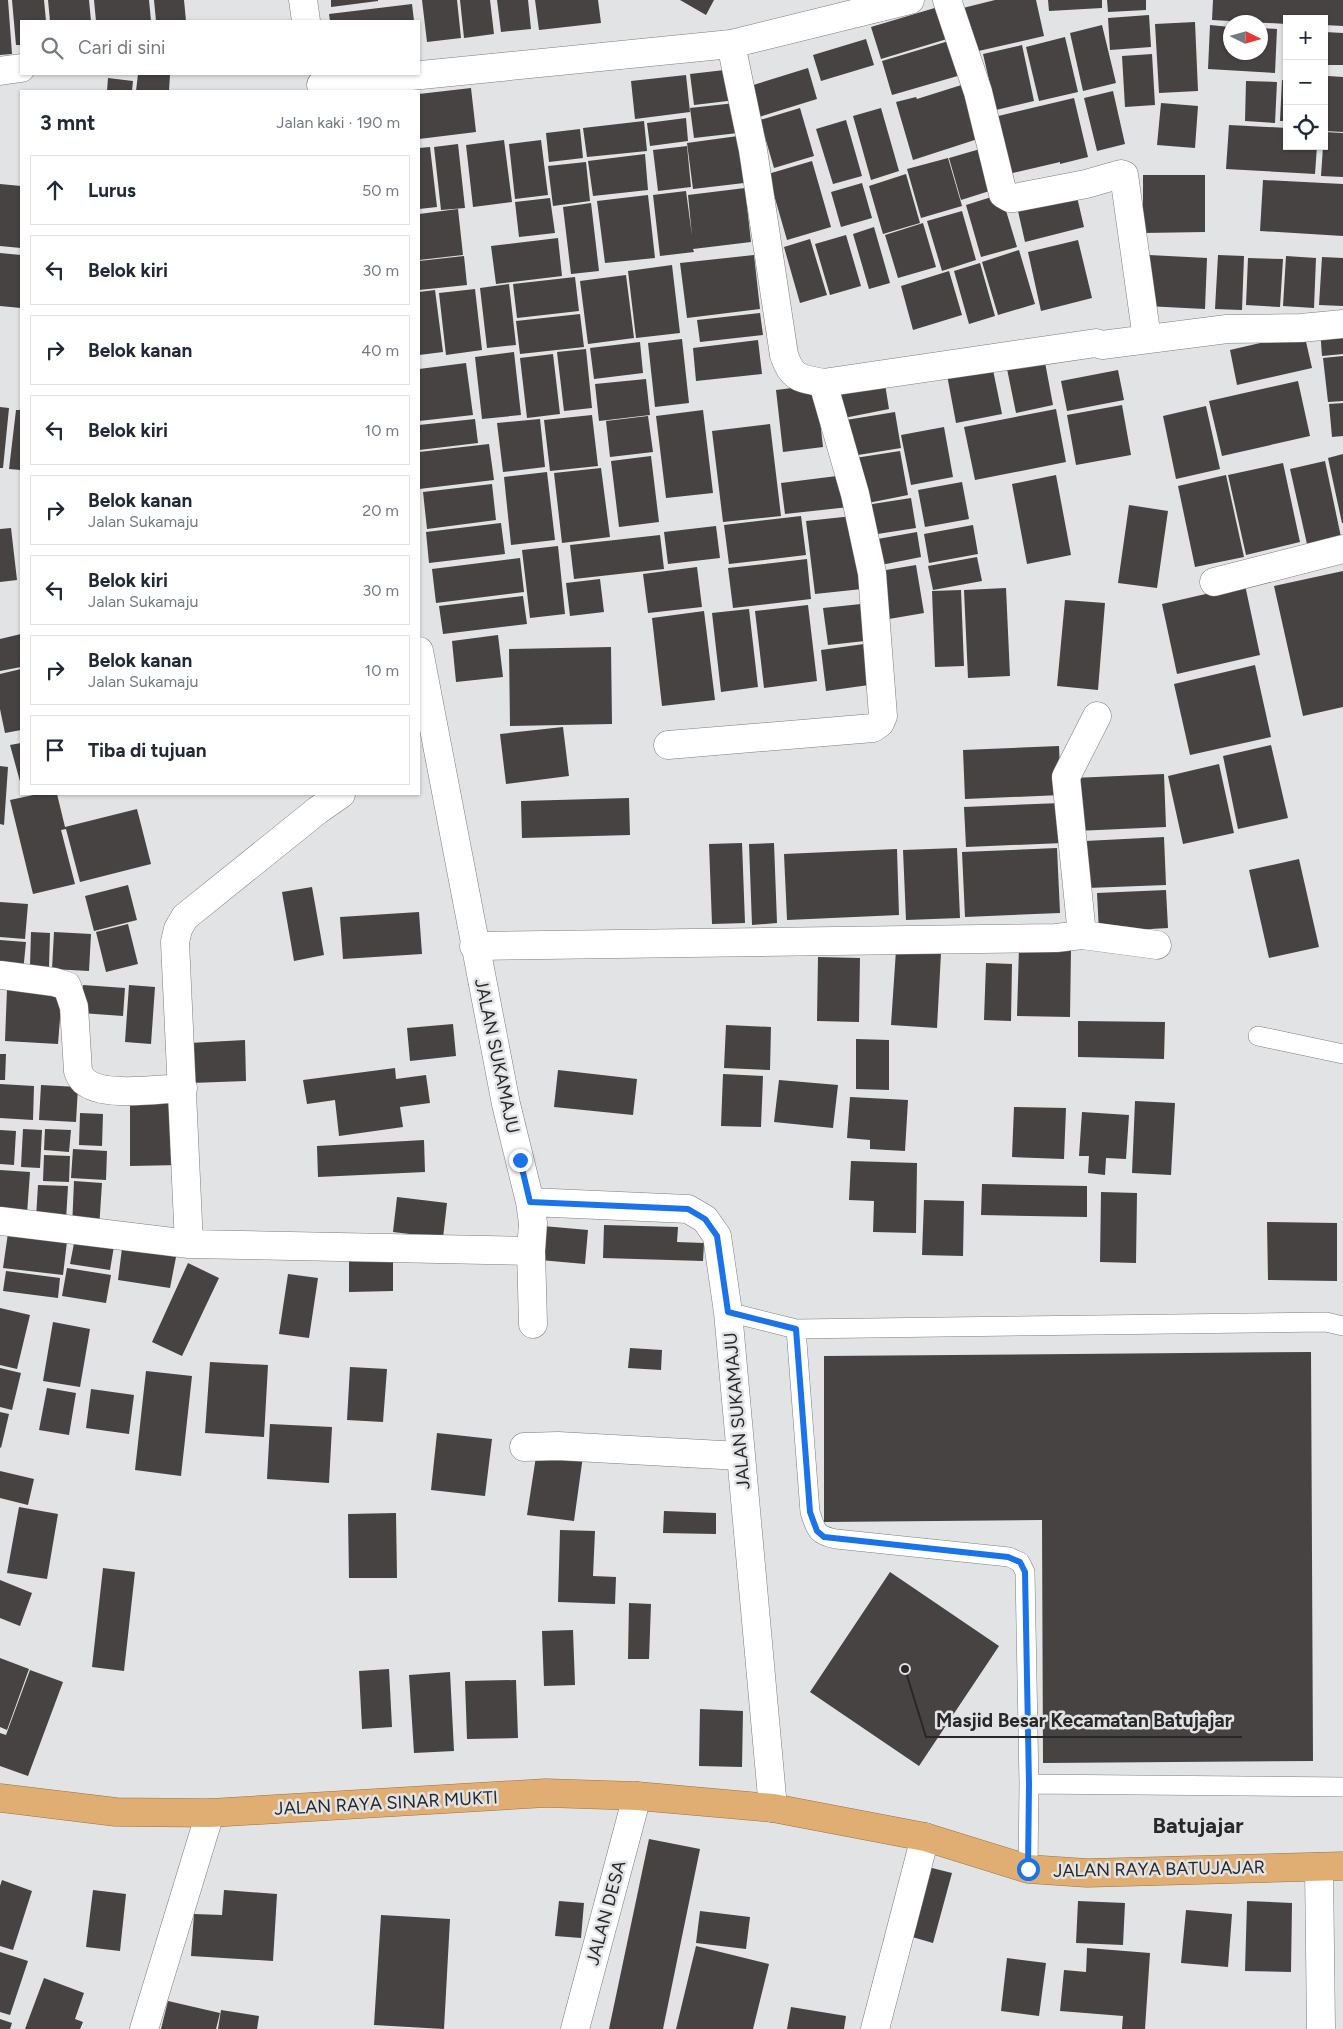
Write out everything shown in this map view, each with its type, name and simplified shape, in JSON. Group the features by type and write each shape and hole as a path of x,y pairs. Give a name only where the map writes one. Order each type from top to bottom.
{"highway":[{"name":"JALAN RAYA SINAR MUKTI","path":"0,1798 12,1801 116,1812 210,1813 546,1794 637,1796 773,1808"},
{"name":"JALAN RAYA BATUJAJAR","path":"773,1808 925,1837 1028,1869 1087,1873 1331,1866"}],"street":[{"path":"302,0 306,20"},
{"path":"420,74 731,44 910,0"},
{"path":"947,0 978,92 1003,194 1014,198 1086,184 1121,174 1124,175 1147,339"},
{"path":"731,44 753,150 784,355 792,374 799,378 823,383 1096,343 1102,345 1227,329 1301,328 1343,324"},
{"path":"0,71 20,68"},
{"path":"321,83 405,75"},
{"path":"668,745 873,728 880,723 883,716 872,573 855,494 823,383"},
{"path":"1214,582 1343,549"},
{"name":"JALAN SUKAMAJU","path":"420,662 430,773 457,845 474,946 506,1104 530,1202 688,1209 705,1219 717,1236 728,1312 773,1808"},
{"path":"1082,936 1066,777 1097,716"},
{"path":"190,1244 175,942 178,929 185,917 318,810 340,795"},
{"path":"474,946 1056,938 1082,936 1157,945"},
{"path":"0,975 54,982 67,986 74,1006 78,1071 83,1080 108,1091 183,1088"},
{"path":"530,1202 533,1223 533,1324"},
{"path":"0,1221 190,1244 532,1251"},
{"path":"524,1447 558,1446 740,1456"},
{"name":"JALAN DESA","path":"575,2029 637,1796"},
{"path":"144,2029 210,1813"},
{"path":"876,2029 925,1837"},
{"path":"1321,2029 1331,1866"}],"lane":[{"path":"1258,1036 1343,1054"},
{"path":"728,1312 796,1329 1326,1322 1343,1326"},
{"path":"796,1329 810,1512 817,1531 824,1537 836,1539 1008,1557 1020,1562 1025,1572 1029,1784 1028,1869"},
{"path":"1029,1784 1343,1787"}],"building":[{"path":"0,0 8,0 12,54 0,55"},
{"path":"12,0 44,0 46,20 20,20 20,45 16,45"},
{"path":"48,0 89,0 91,20 50,20"},
{"path":"94,0 149,0 151,20 96,20"},
{"path":"154,0 184,0 186,20 156,20"},
{"path":"331,0 378,0 378,1 331,7"},
{"path":"422,0 457,0 461,38 427,42"},
{"path":"460,0 490,0 494,34 464,38"},
{"path":"497,0 528,0 531,29 501,32"},
{"path":"535,0 598,0 601,23 539,30"},
{"path":"680,0 714,0 706,15"},
{"path":"995,0 1036,0 1044,36 974,52 963,8"},
{"path":"1048,0 1102,0 1102,8 1049,11"},
{"path":"1107,0 1146,0 1146,10 1108,12"},
{"path":"1213,0 1343,0 1343,26 1328,25 1328,15 1283,15 1283,24 1268,23 1268,15 1223,15 1223,21 1212,20"},
{"path":"412,4 414,20 330,20 329,14"},
{"path":"938,7 947,39 881,59 871,27"},
{"path":"1149,15 1151,47 1110,50 1108,18"},
{"path":"1195,22 1198,91 1159,93 1155,24"},
{"path":"1102,25 1116,83 1083,91 1070,33"},
{"path":"1210,25 1223,26 1223,60 1268,60 1268,28 1277,29 1275,73 1208,69"},
{"path":"1328,32 1343,33 1343,65 1328,65"},
{"path":"1065,37 1078,92 1039,101 1026,47"},
{"path":"866,39 874,65 821,81 813,55"},
{"path":"952,40 961,75 892,95 882,61"},
{"path":"1022,45 1034,101 996,110 983,54"},
{"path":"1152,54 1155,105 1125,107 1122,56"},
{"path":"808,68 817,99 759,117 750,86"},
{"path":"733,69 736,100 694,105 690,74"},
{"path":"138,75 170,75 169,90 136,90"},
{"path":"686,75 690,112 635,119 631,81"},
{"path":"1328,76 1343,77 1343,132 1328,131"},
{"path":"108,78 133,81 132,90 107,90"},
{"path":"1282,80 1283,121 1280,121"},
{"path":"1246,81 1277,82 1275,123 1245,121"},
{"path":"971,82 987,136 913,160 896,102 916,97 917,99"},
{"path":"471,88 476,132 420,139 420,94"},
{"path":"1113,91 1125,144 1097,151 1084,98"},
{"path":"1074,98 1088,157 1004,175 990,118"},
{"path":"735,103 738,133 694,138 690,108"},
{"path":"1161,103 1198,106 1195,148 1157,145"},
{"path":"800,108 814,156 774,168 760,120"},
{"path":"881,108 899,171 871,180 853,116"},
{"path":"686,118 688,141 650,146 647,123"},
{"path":"846,120 862,176 833,184 816,129"},
{"path":"644,121 647,151 587,157 583,128"},
{"path":"1229,125 1283,128 1283,150 1317,150 1315,174 1226,169"},
{"path":"580,129 583,158 549,162 546,133"},
{"path":"1328,132 1343,133 1343,177 1321,176 1323,150 1328,150"},
{"path":"738,136 744,183 693,189 687,143"},
{"path":"504,140 512,202 473,207 466,145"},
{"path":"541,140 548,195 515,199 509,144"},
{"path":"458,144 465,208 441,210 434,147"},
{"path":"687,146 691,187 658,191 653,150"},
{"path":"430,147 437,207 420,209 420,148"},
{"path":"987,147 999,188 961,200 949,158"},
{"path":"645,154 648,190 593,196 588,161"},
{"path":"948,158 962,206 921,218 907,169"},
{"path":"812,161 831,227 787,240 768,174"},
{"path":"586,162 590,201 553,206 548,166"},
{"path":"906,174 920,223 883,234 869,186"},
{"path":"1143,175 1205,175 1205,232 1143,233"},
{"path":"1263,180 1343,184 1343,236 1260,231"},
{"path":"862,183 872,218 841,227 831,192"},
{"path":"0,184 20,186 20,248 0,246"},
{"path":"745,188 751,242 693,249 694,252 660,256 653,195 686,191 692,236 688,195"},
{"path":"1001,194 1017,247 981,257 966,205"},
{"path":"648,195 655,258 605,263 597,201"},
{"path":"1077,197 1084,227 1025,242 1018,211"},
{"path":"550,198 555,233 519,237 515,202"},
{"path":"591,203 599,271 571,274 563,207"},
{"path":"458,209 463,255 420,260 420,214"},
{"path":"962,211 976,260 942,271 927,221"},
{"path":"923,223 936,267 898,278 885,235"},
{"path":"874,227 890,283 869,289 853,234"},
{"path":"846,235 861,286 830,295 815,244"},
{"path":"558,238 562,276 496,284 491,246"},
{"path":"810,239 827,295 800,303 784,247"},
{"path":"1078,240 1092,298 1041,311 1028,252"},
{"path":"1019,250 1035,304 998,315 982,262"},
{"path":"0,253 20,255 20,308 0,306"},
{"path":"754,255 760,309 687,318 680,263"},
{"path":"1149,255 1207,258 1205,309 1146,306"},
{"path":"1218,255 1244,256 1242,310 1215,309"},
{"path":"464,256 467,285 420,290 420,261"},
{"path":"1286,256 1316,258 1314,308 1283,306"},
{"path":"1322,257 1343,258 1343,306 1319,305"},
{"path":"1248,258 1283,259 1280,307 1246,305"},
{"path":"980,263 995,316 969,324 954,271"},
{"path":"672,265 680,333 636,338 628,271"},
{"path":"949,271 962,315 913,330 901,286"},
{"path":"626,275 634,338 588,344 580,281"},
{"path":"575,277 579,311 517,318 513,284"},
{"path":"509,284 516,345 487,348 480,288"},
{"path":"475,289 482,350 446,355 439,293"},
{"path":"435,290 443,352 420,355 420,292"},
{"path":"760,313 763,335 700,342 697,320"},
{"path":"580,314 584,347 520,354 516,321"},
{"path":"1343,327 1343,354 1322,356 1320,329"},
{"path":"1304,333 1312,368 1237,385 1230,350"},
{"path":"682,339 689,403 655,407 648,343"},
{"path":"758,340 762,374 696,381 693,348"},
{"path":"640,342 643,373 594,379 590,348"},
{"path":"586,349 592,408 564,411 557,352"},
{"path":"514,352 521,415 482,419 475,357"},
{"path":"553,354 560,414 527,418 520,358"},
{"path":"1343,356 1343,401 1328,402 1323,358"},
{"path":"1044,357 1053,405 1016,413 1006,364"},
{"path":"466,363 473,415 420,421 420,369"},
{"path":"992,365 1002,414 956,423 947,375"},
{"path":"1118,370 1124,400 1067,411 1061,381"},
{"path":"884,378 889,409 844,418 839,385"},
{"path":"646,379 650,415 599,421 595,384"},
{"path":"1298,381 1310,436 1222,456 1209,401"},
{"path":"816,385 823,447 783,452 776,390"},
{"path":"1343,403 1343,436 1332,437 1329,404"},
{"path":"1122,405 1131,455 1076,465 1067,415"},
{"path":"1206,406 1220,469 1176,479 1163,416"},
{"path":"0,407 9,408 3,468 0,468"},
{"path":"1056,409 1066,462 975,480 964,427"},
{"path":"16,410 20,410 20,470 9,469"},
{"path":"703,410 713,493 666,498 656,416"},
{"path":"895,412 901,448 852,456 846,420"},
{"path":"592,415 598,466 550,471 544,420"},
{"path":"648,416 653,452 610,457 606,421"},
{"path":"475,419 478,443 420,450 420,425"},
{"path":"540,419 545,467 503,472 497,423"},
{"path":"770,424 781,516 723,522 712,431"},
{"path":"944,427 953,477 911,485 901,435"},
{"path":"489,444 494,480 420,489 420,452"},
{"path":"900,451 908,495 863,504 855,458"},
{"path":"1343,454 1343,523 1342,523 1328,458"},
{"path":"651,456 659,522 619,527 611,461"},
{"path":"1325,461 1341,537 1307,544 1290,469"},
{"path":"1283,463 1300,542 1246,555 1228,475"},
{"path":"601,468 610,537 562,543 554,473"},
{"path":"547,472 555,540 511,545 504,477"},
{"path":"845,475 849,507 785,514 781,483"},
{"path":"1056,475 1071,555 1027,564 1012,484"},
{"path":"1226,475 1244,557 1195,567 1178,486"},
{"path":"962,482 969,519 925,527 918,490"},
{"path":"492,484 496,520 427,529 423,492"},
{"path":"911,498 916,528 871,535 866,505"},
{"path":"1129,505 1168,511 1157,588 1118,583"},
{"path":"801,516 806,555 729,564 724,525"},
{"path":"853,516 862,589 815,594 806,521"},
{"path":"501,523 505,554 429,563 426,532"},
{"path":"973,525 978,554 929,563 924,534"},
{"path":"716,526 720,558 668,564 664,532"},
{"path":"11,528 17,580 0,582 0,529"},
{"path":"917,532 921,557 876,566 872,540"},
{"path":"660,535 664,569 574,579 570,545"},
{"path":"558,546 565,614 530,618 522,550"},
{"path":"977,557 982,581 933,590 928,566"},
{"path":"520,558 524,592 436,603 432,569"},
{"path":"807,559 811,599 733,608 728,568"},
{"path":"916,565 924,613 883,620 874,572"},
{"path":"697,567 702,607 648,613 643,574"},
{"path":"1343,571 1343,707 1303,716 1274,586"},
{"path":"600,579 604,612 570,616 566,583"},
{"path":"1245,585 1260,655 1177,674 1162,604"},
{"path":"1006,588 1010,676 968,678 964,590"},
{"path":"961,590 964,666 935,667 932,591"},
{"path":"523,596 527,624 443,634 439,606"},
{"path":"1065,600 1105,603 1098,690 1057,686"},
{"path":"861,604 865,641 828,645 823,608"},
{"path":"808,605 817,681 764,688 755,611"},
{"path":"749,609 758,687 721,692 712,613"},
{"path":"704,611 715,700 662,706 652,618"},
{"path":"20,634 20,667 0,671 0,639"},
{"path":"498,635 503,677 456,682 452,641"},
{"path":"864,644 869,685 826,691 821,650"},
{"path":"611,647 612,724 510,726 509,649"},
{"path":"1255,665 1271,737 1190,755 1174,684"},
{"path":"20,669 20,730 5,733 0,709 0,674"},
{"path":"563,727 569,776 506,784 500,734"},
{"path":"20,743 20,781 10,745"},
{"path":"1271,745 1288,818 1238,829 1223,756"},
{"path":"1059,746 1061,795 965,799 963,750"},
{"path":"1219,764 1234,833 1183,844 1168,776"},
{"path":"0,766 8,767 4,825 0,824"},
{"path":"1164,774 1166,827 1076,831 1073,778"},
{"path":"33,795 57,795 65,827 137,809 151,864 80,882 66,829 61,830 75,884 33,894 10,800"},
{"path":"629,798 630,835 522,838 521,801"},
{"path":"1061,803 1063,843 966,847 964,807"},
{"path":"1164,837 1166,885 1087,888 1085,841"},
{"path":"742,843 745,923 712,924 709,844"},
{"path":"774,843 777,923 752,925 749,844"},
{"path":"957,848 960,918 906,920 903,850"},
{"path":"1057,848 1060,913 965,917 962,852"},
{"path":"897,849 899,915 787,920 784,854"},
{"path":"1299,859 1319,947 1269,958 1249,870"},
{"path":"128,885 137,920 94,931 85,896"},
{"path":"312,887 324,955 294,961 282,892"},
{"path":"1166,890 1168,928 1099,932 1097,893"},
{"path":"0,902 28,904 25,939 0,937"},
{"path":"419,912 422,954 343,959 340,917"},
{"path":"128,924 138,964 106,972 96,932"},
{"path":"31,932 50,933 49,967 30,966"},
{"path":"54,932 91,934 89,971 52,969"},
{"path":"0,940 26,942 23,972 0,970"},
{"path":"1019,947 1071,948 1070,1017 1017,1016"},
{"path":"896,950 941,953 937,1028 891,1025"},
{"path":"818,957 860,958 859,1022 817,1021"},
{"path":"986,963 1012,964 1011,1021 984,1020"},
{"path":"83,985 125,988 123,1016 81,1013"},
{"path":"129,985 155,987 151,1044 125,1042"},
{"path":"7,989 62,993 58,1044 5,1041"},
{"path":"1078,1021 1165,1022 1164,1059 1078,1057"},
{"path":"453,1024 456,1056 410,1061 407,1028"},
{"path":"726,1025 771,1027 770,1070 724,1068"},
{"path":"856,1039 889,1040 889,1090 856,1089"},
{"path":"245,1040 246,1081 191,1083 189,1043"},
{"path":"0,1054 6,1054 5,1080 0,1080"},
{"path":"395,1068 396,1079 426,1075 430,1103 400,1107 403,1127 339,1136 335,1100 307,1104 303,1080"},
{"path":"558,1070 637,1079 633,1115 554,1107"},
{"path":"723,1074 763,1076 761,1127 721,1126"},
{"path":"779,1080 838,1085 833,1128 774,1122"},
{"path":"0,1084 34,1086 33,1120 0,1118"},
{"path":"41,1085 78,1087 76,1122 39,1120"},
{"path":"130,1094 179,1094 180,1165 130,1166"},
{"path":"850,1097 908,1100 905,1151 870,1149 870,1140 847,1138"},
{"path":"1135,1101 1175,1103 1171,1175 1132,1173"},
{"path":"1014,1107 1066,1108 1064,1159 1012,1157"},
{"path":"1082,1112 1129,1115 1126,1159 1106,1158 1105,1175 1088,1173 1089,1156 1079,1156"},
{"path":"80,1113 103,1114 102,1146 79,1145"},
{"path":"23,1129 42,1130 40,1168 21,1167"},
{"path":"45,1129 71,1130 69,1152 44,1150"},
{"path":"0,1130 16,1131 14,1165 0,1164"},
{"path":"424,1140 425,1172 318,1177 317,1146"},
{"path":"73,1149 107,1151 106,1180 71,1178"},
{"path":"44,1155 70,1156 69,1182 43,1181"},
{"path":"851,1161 917,1163 916,1233 873,1232 874,1201 849,1200"},
{"path":"0,1170 30,1172 27,1214 0,1212"},
{"path":"74,1181 102,1183 99,1229 72,1228"},
{"path":"982,1184 1087,1186 1087,1217 981,1215"},
{"path":"38,1185 68,1186 66,1220 36,1218"},
{"path":"1101,1192 1137,1193 1136,1263 1100,1262"},
{"path":"397,1197 447,1203 443,1238 393,1232"},
{"path":"924,1200 964,1201 963,1256 922,1255"},
{"path":"1267,1222 1337,1223 1337,1281 1268,1280"},
{"path":"604,1225 678,1227 677,1242 704,1243 703,1261 603,1258"},
{"path":"9,1226 68,1233 63,1275 3,1268"},
{"path":"543,1226 588,1230 585,1264 540,1260"},
{"path":"76,1233 115,1240 110,1270 70,1264"},
{"path":"122,1248 176,1257 170,1288 118,1280"},
{"path":"349,1256 393,1256 393,1291 349,1292"},
{"path":"188,1263 219,1278 182,1356 152,1342"},
{"path":"67,1268 111,1275 106,1303 62,1296"},
{"path":"6,1271 60,1278 58,1298 3,1291"},
{"path":"288,1274 318,1278 309,1338 279,1334"},
{"path":"0,1308 30,1315 17,1369 0,1365"},
{"path":"53,1322 90,1329 80,1387 43,1381"},
{"path":"630,1348 662,1350 661,1370 628,1368"},
{"path":"1311,1352 1313,1761 1043,1763 1042,1520 824,1522 824,1356"},
{"path":"210,1362 268,1365 264,1437 205,1433"},
{"path":"350,1367 387,1369 383,1422 347,1420"},
{"path":"0,1368 21,1373 12,1410 0,1407"},
{"path":"146,1371 192,1376 181,1476 135,1470"},
{"path":"47,1388 76,1393 69,1435 39,1430"},
{"path":"91,1389 134,1395 129,1434 86,1428"},
{"path":"0,1412 9,1414 1,1448 0,1447"},
{"path":"270,1424 332,1427 329,1483 267,1479"},
{"path":"437,1433 492,1439 485,1496 431,1490"},
{"path":"537,1450 583,1456 574,1521 527,1515"},
{"path":"0,1471 34,1479 28,1505 0,1498"},
{"path":"19,1507 58,1514 47,1579 7,1573"},
{"path":"664,1511 716,1513 716,1534 663,1533"},
{"path":"396,1513 397,1578 349,1578 348,1514"},
{"path":"560,1530 595,1531 593,1576 616,1577 615,1604 558,1602"},
{"path":"103,1568 135,1572 124,1671 92,1667"},
{"path":"890,1572 999,1646 919,1766 810,1692"},
{"path":"0,1580 32,1593 20,1626 0,1618"},
{"path":"629,1603 651,1604 649,1659 628,1659"},
{"path":"573,1630 575,1685 544,1686 542,1631"},
{"path":"0,1658 29,1669 7,1730 0,1727"},
{"path":"389,1669 392,1727 362,1729 359,1671"},
{"path":"30,1670 63,1682 28,1776 0,1766 0,1733 6,1735"},
{"path":"450,1672 454,1751 414,1753 409,1675"},
{"path":"516,1680 518,1738 467,1739 465,1681"},
{"path":"700,1709 743,1711 742,1767 699,1766"},
{"path":"649,1839 700,1849 663,2029 609,2029"},
{"path":"928,1867 952,1873 933,1943 909,1936"},
{"path":"2,1880 32,1891 13,1950 0,1946 0,1886"},
{"path":"93,1890 126,1894 120,1951 86,1947"},
{"path":"224,1890 277,1894 273,1961 191,1956 194,1914 222,1915"},
{"path":"559,1901 584,1903 581,1938 555,1936"},
{"path":"1078,1901 1125,1903 1123,1945 1076,1943"},
{"path":"1247,1901 1292,1903 1291,1972 1245,1971"},
{"path":"1186,1910 1232,1914 1228,1967 1181,1963"},
{"path":"700,1911 750,1917 746,1949 696,1943"},
{"path":"381,1915 450,1919 444,2029 374,2025"},
{"path":"696,1946 769,1964 753,2029 676,2029"},
{"path":"1087,1948 1150,1953 1145,2029 1122,2029 1123,2016 1060,2011 1064,1970 1086,1972"},
{"path":"0,1952 28,1961 10,2015 0,2012"},
{"path":"1007,1958 1046,1963 1039,2016 1001,2011"},
{"path":"44,1978 84,1993 75,2019 83,2022 80,2029 25,2029"},
{"path":"168,2001 220,2013 216,2029 161,2029"},
{"path":"791,2007 846,2016 844,2029 787,2029"},
{"path":"221,2010 259,2016 257,2029 218,2029"},
{"path":"0,2019 12,2023 10,2029 0,2029"}],"place":[{"name":"Masjid Besar Kecamatan Batujajar","path":"905,1669"}],"district":[{"name":"Batujajar","path":"1198,1825"}],"route":[{"path":"520,1160 530,1202 688,1209 705,1219 717,1236 728,1312 796,1329 810,1512 817,1531 824,1537 1008,1557 1020,1562 1025,1572 1029,1784 1027,1800 1028,1869"}]}
